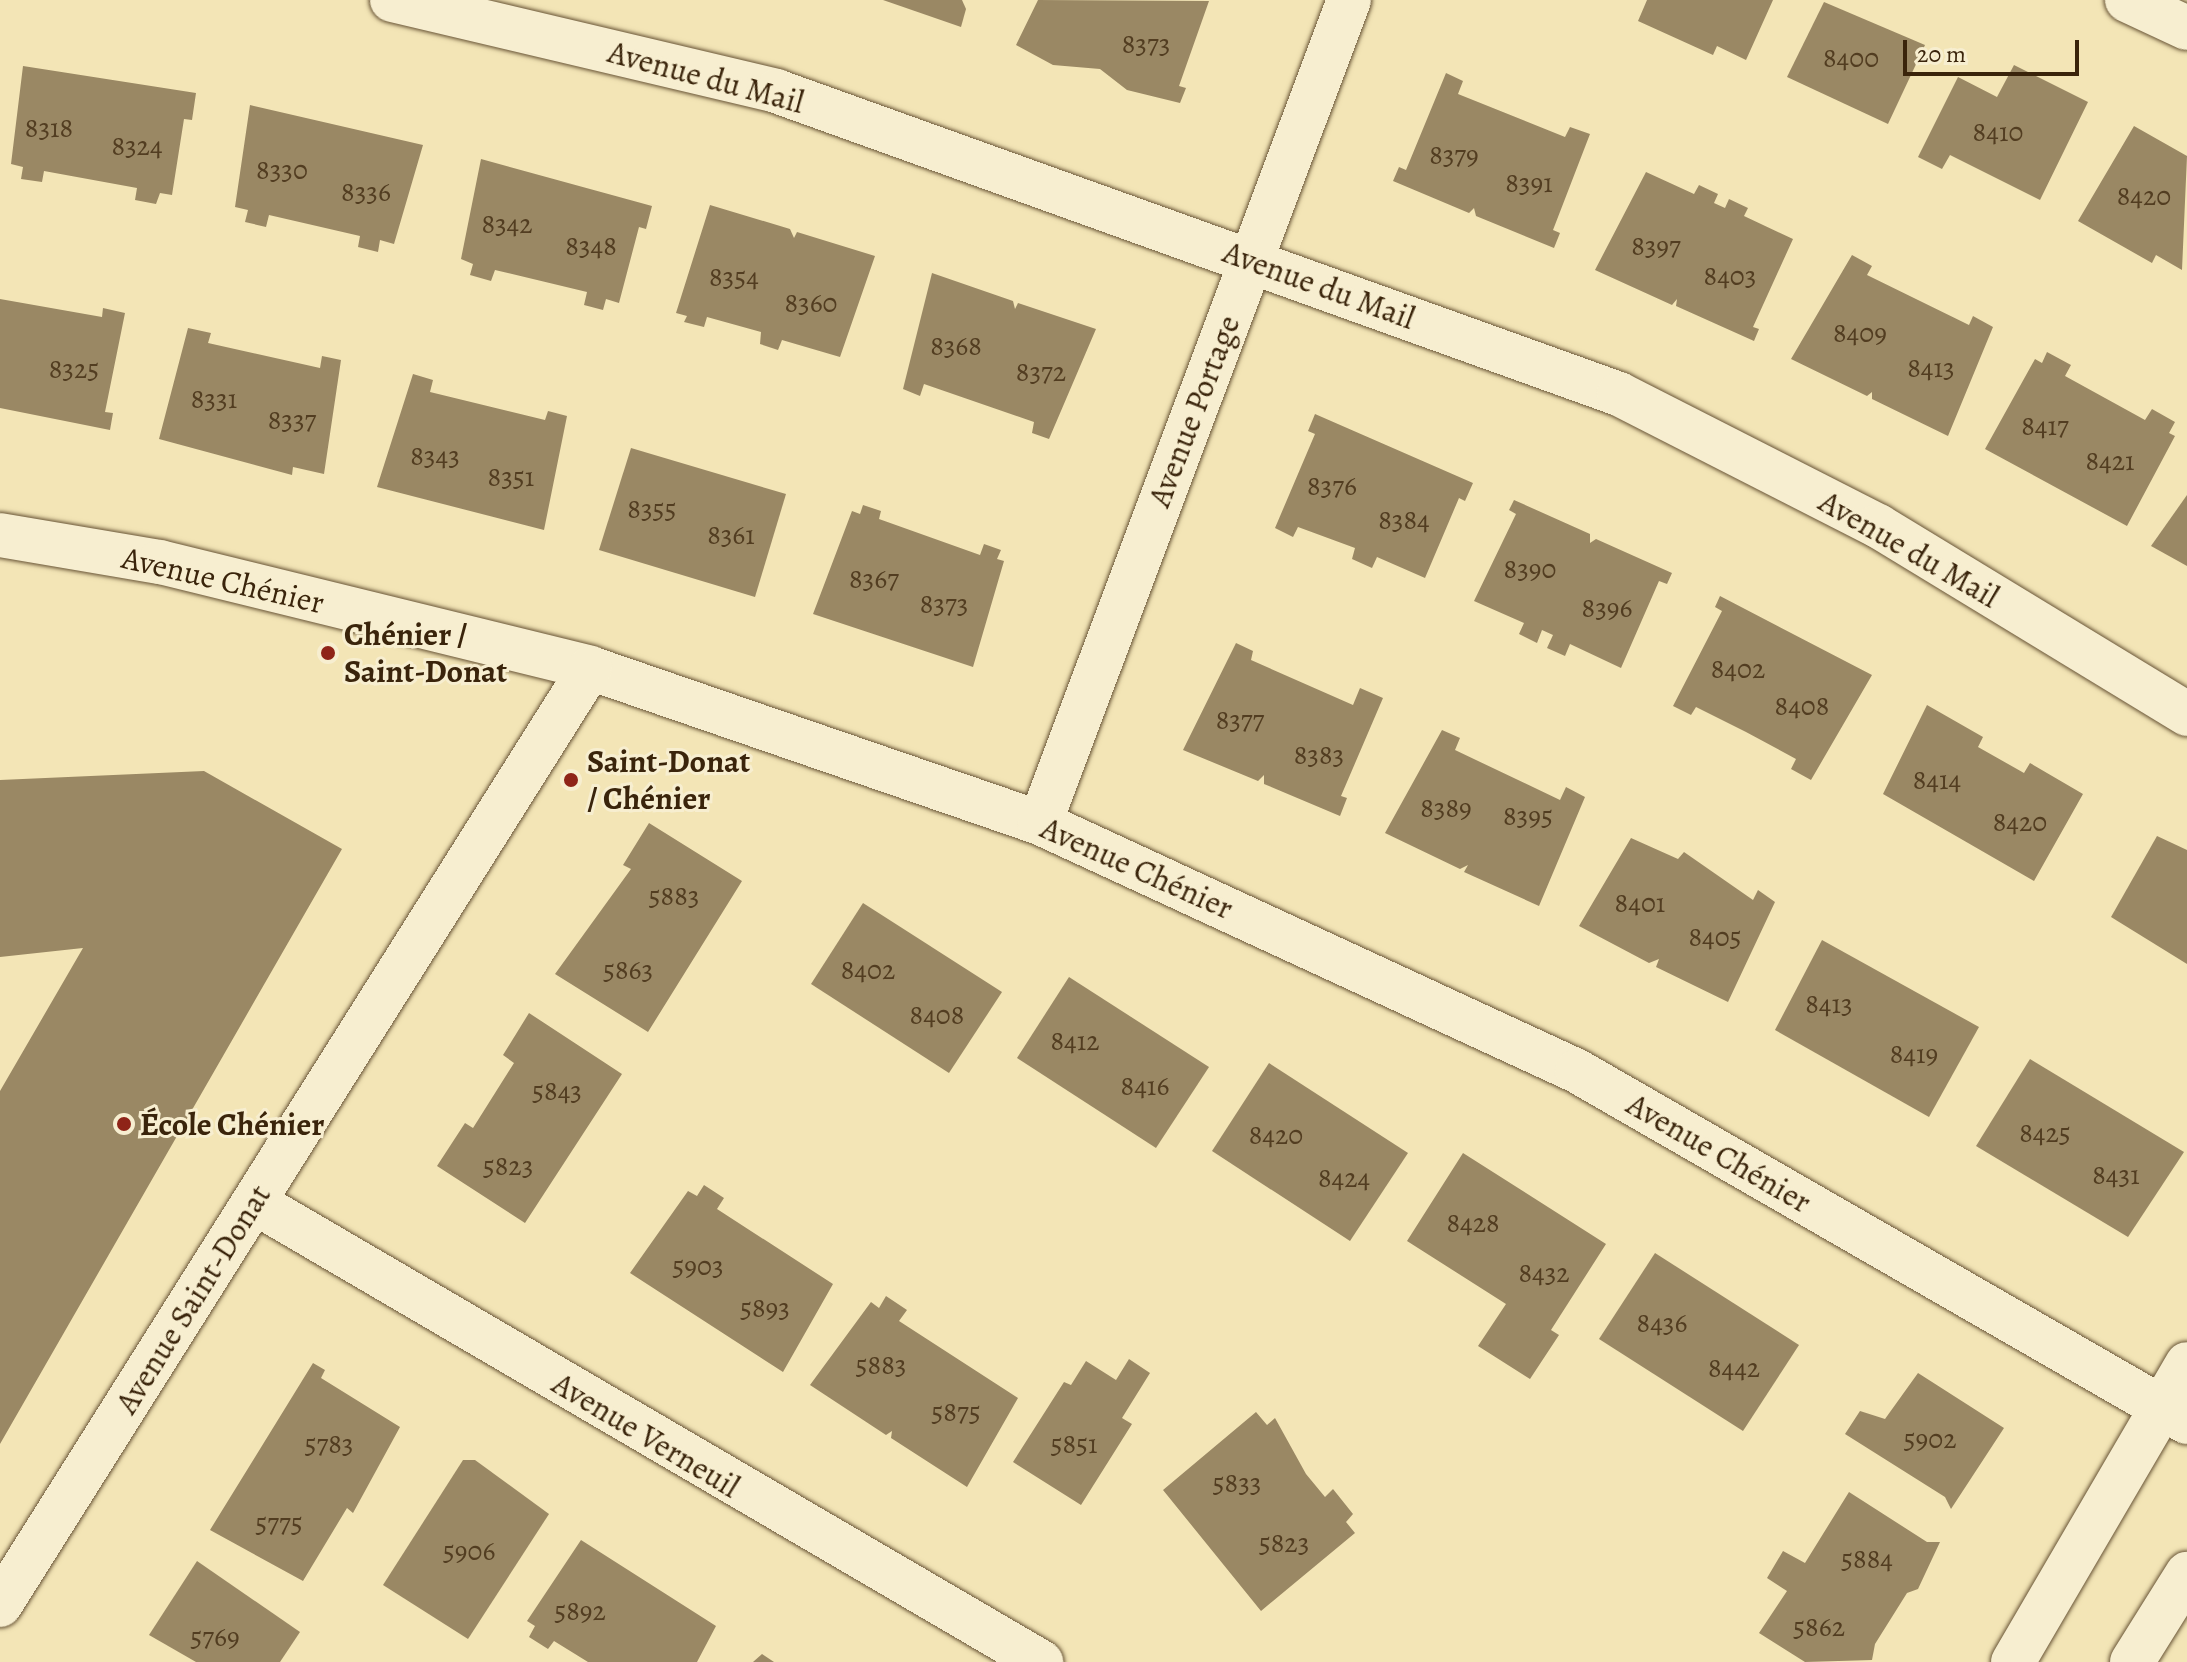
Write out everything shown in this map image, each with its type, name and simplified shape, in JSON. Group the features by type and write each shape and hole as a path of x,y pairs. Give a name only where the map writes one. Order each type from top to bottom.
{"street":[{"name":"Avenue du Mail","path":"392,0 776,91 1619,394 1878,526 2187,714"},
{"name":"Avenue Portage","path":"1040,823 1349,0"},
{"path":"2127,0 2187,28"},
{"name":"Avenue Chénier","path":"0,535 160,562 590,668 1040,823 1577,1071 2174,1414"},
{"name":"Avenue Saint-Donat","path":"0,1605 590,668"},
{"name":"Avenue Verneuil","path":"254,1202 1041,1662"},
{"path":"2013,1662 2174,1414 2187,1364"},
{"path":"2132,1662 2187,1574"}],"building":[{"path":"883,0 962,0 966,9 961,27"},
{"path":"1038,0 1209,1 1179,86 1186,88 1180,103 1127,90 1100,69 1053,65 1016,45"},
{"path":"1647,0 1773,0 1746,60 1717,46 1713,55 1638,21"},
{"path":"1824,2 1925,45 1888,124 1787,77"},
{"path":"2014,65 2088,102 2040,200 1950,155 1942,169 1918,157 1958,77 1997,97"},
{"path":"23,66 196,93 192,120 184,119 172,195 160,193 156,204 135,200 137,188 44,171 42,182 21,179 23,167 11,164"},
{"path":"1446,73 1463,81 1458,94 1565,137 1570,127 1590,134 1553,230 1560,233 1554,248 1476,216 1474,208 1469,213 1393,181 1399,167 1406,170"},
{"path":"250,105 423,145 394,244 380,240 378,252 358,247 360,236 269,215 266,227 245,222 248,210 235,207"},
{"path":"2134,126 2187,156 2182,270 2156,255 2152,263 2078,221"},
{"path":"481,159 652,206 646,229 639,227 619,303 606,299 603,310 584,305 587,292 495,270 491,281 470,275 473,264 461,259"},
{"path":"1646,172 1694,194 1699,185 1718,194 1714,203 1725,208 1729,199 1748,208 1744,216 1793,239 1753,327 1759,329 1754,341 1676,306 1677,299 1672,305 1595,270"},
{"path":"710,205 790,229 794,238 797,232 875,256 840,357 782,340 778,350 760,344 761,332 707,317 704,327 684,322 687,316 676,313"},
{"path":"1852,255 1872,266 1867,275 1969,325 1973,316 1993,327 1948,436 1872,399 1872,392 1867,396 1791,359"},
{"path":"932,273 1013,301 1015,309 1018,303 1096,329 1049,439 1032,433 1034,422 924,384 920,396 903,389"},
{"path":"0,299 102,317 103,308 125,313 105,412 113,413 110,430 0,408"},
{"path":"188,328 211,333 208,343 320,368 322,356 341,360 324,474 293,467 292,475 159,439"},
{"path":"2047,352 2071,365 2065,376 2145,420 2152,409 2175,422 2169,433 2175,436 2127,526 1985,449 2035,359 2042,363"},
{"path":"413,374 433,380 430,392 545,420 548,411 567,416 544,530 377,487"},
{"path":"1315,414 1473,483 1465,501 1459,498 1425,578 1377,557 1372,568 1352,559 1355,548 1298,527 1293,537 1275,528 1315,434 1308,431"},
{"path":"631,448 786,494 755,597 599,550"},
{"path":"2187,495 2187,566 2151,546"},
{"path":"1514,500 1590,534 1590,543 1596,539 1672,573 1667,584 1659,581 1621,668 1570,644 1565,656 1547,648 1553,635 1542,630 1537,643 1519,634 1524,623 1474,601 1516,514 1509,510"},
{"path":"863,505 881,511 879,519 980,555 984,544 1001,550 997,559 1004,561 973,667 813,614 852,511 860,514"},
{"path":"1720,596 1872,675 1811,780 1791,769 1796,759 1746,732 1696,707 1691,715 1673,706 1722,611 1715,607"},
{"path":"1236,643 1253,651 1251,660 1353,705 1360,688 1383,698 1341,796 1347,798 1340,816 1264,784 1264,775 1258,781 1183,750"},
{"path":"1927,705 1983,737 1978,747 2024,773 2030,763 2083,794 2034,881 1883,794"},
{"path":"1442,730 1460,738 1455,750 1560,800 1566,787 1585,797 1539,906 1464,872 1468,865 1460,869 1385,833"},
{"path":"204,771 342,849 0,1444 0,1091 83,948 0,957 0,780"},
{"path":"649,823 742,881 648,1032 555,974 631,869 623,865"},
{"path":"2157,836 2187,850 2187,964 2111,917"},
{"path":"1631,838 1678,859 1684,852 1753,900 1758,890 1775,902 1728,1002 1656,967 1659,959 1649,963 1579,926"},
{"path":"863,903 1002,992 949,1073 811,984"},
{"path":"1822,940 1979,1027 1929,1117 1775,1030"},
{"path":"1069,977 1209,1067 1156,1148 1017,1058"},
{"path":"529,1013 622,1074 525,1223 437,1166 465,1123 473,1128 514,1063 503,1055"},
{"path":"2030,1059 2184,1152 2128,1237 1976,1146"},
{"path":"1269,1063 1408,1153 1350,1241 1212,1151"},
{"path":"1463,1153 1606,1244 1551,1330 1559,1335 1530,1379 1478,1346 1506,1304 1407,1241"},
{"path":"704,1185 724,1198 717,1209 833,1284 783,1372 630,1273 688,1191 697,1196"},
{"path":"1655,1253 1799,1345 1743,1431 1599,1339"},
{"path":"886,1296 907,1310 899,1321 1018,1398 967,1487 891,1438 892,1431 886,1435 810,1385 871,1302 879,1308"},
{"path":"1129,1359 1150,1373 1122,1418 1132,1424 1081,1505 1013,1462 1064,1382 1071,1385 1086,1361 1116,1380"},
{"path":"313,1363 325,1370 321,1378 400,1427 353,1513 347,1508 303,1581 210,1530"},
{"path":"1918,1373 2004,1428 1951,1509 1945,1497 1845,1434 1860,1411 1885,1419"},
{"path":"1256,1412 1267,1425 1275,1418 1306,1474 1325,1497 1333,1489 1353,1514 1346,1522 1355,1533 1261,1611 1163,1490"},
{"path":"463,1460 475,1460 549,1514 468,1639 383,1585"},
{"path":"1849,1492 1927,1542 1940,1542 1918,1589 1907,1593 1875,1644 1872,1660 1805,1662 1759,1633 1787,1591 1767,1578 1783,1551 1805,1563"},
{"path":"581,1540 716,1626 697,1662 588,1662 554,1641 548,1649 529,1637 535,1626 527,1621"},
{"path":"197,1561 300,1632 280,1662 196,1662 149,1635"},
{"path":"762,1654 774,1662 753,1662"}],"place":[{"name":"Chénier / Saint-Donat","path":"328,653"},
{"name":"Saint-Donat / Chénier","path":"571,780"},
{"name":"École Chénier","path":"124,1124"}]}
